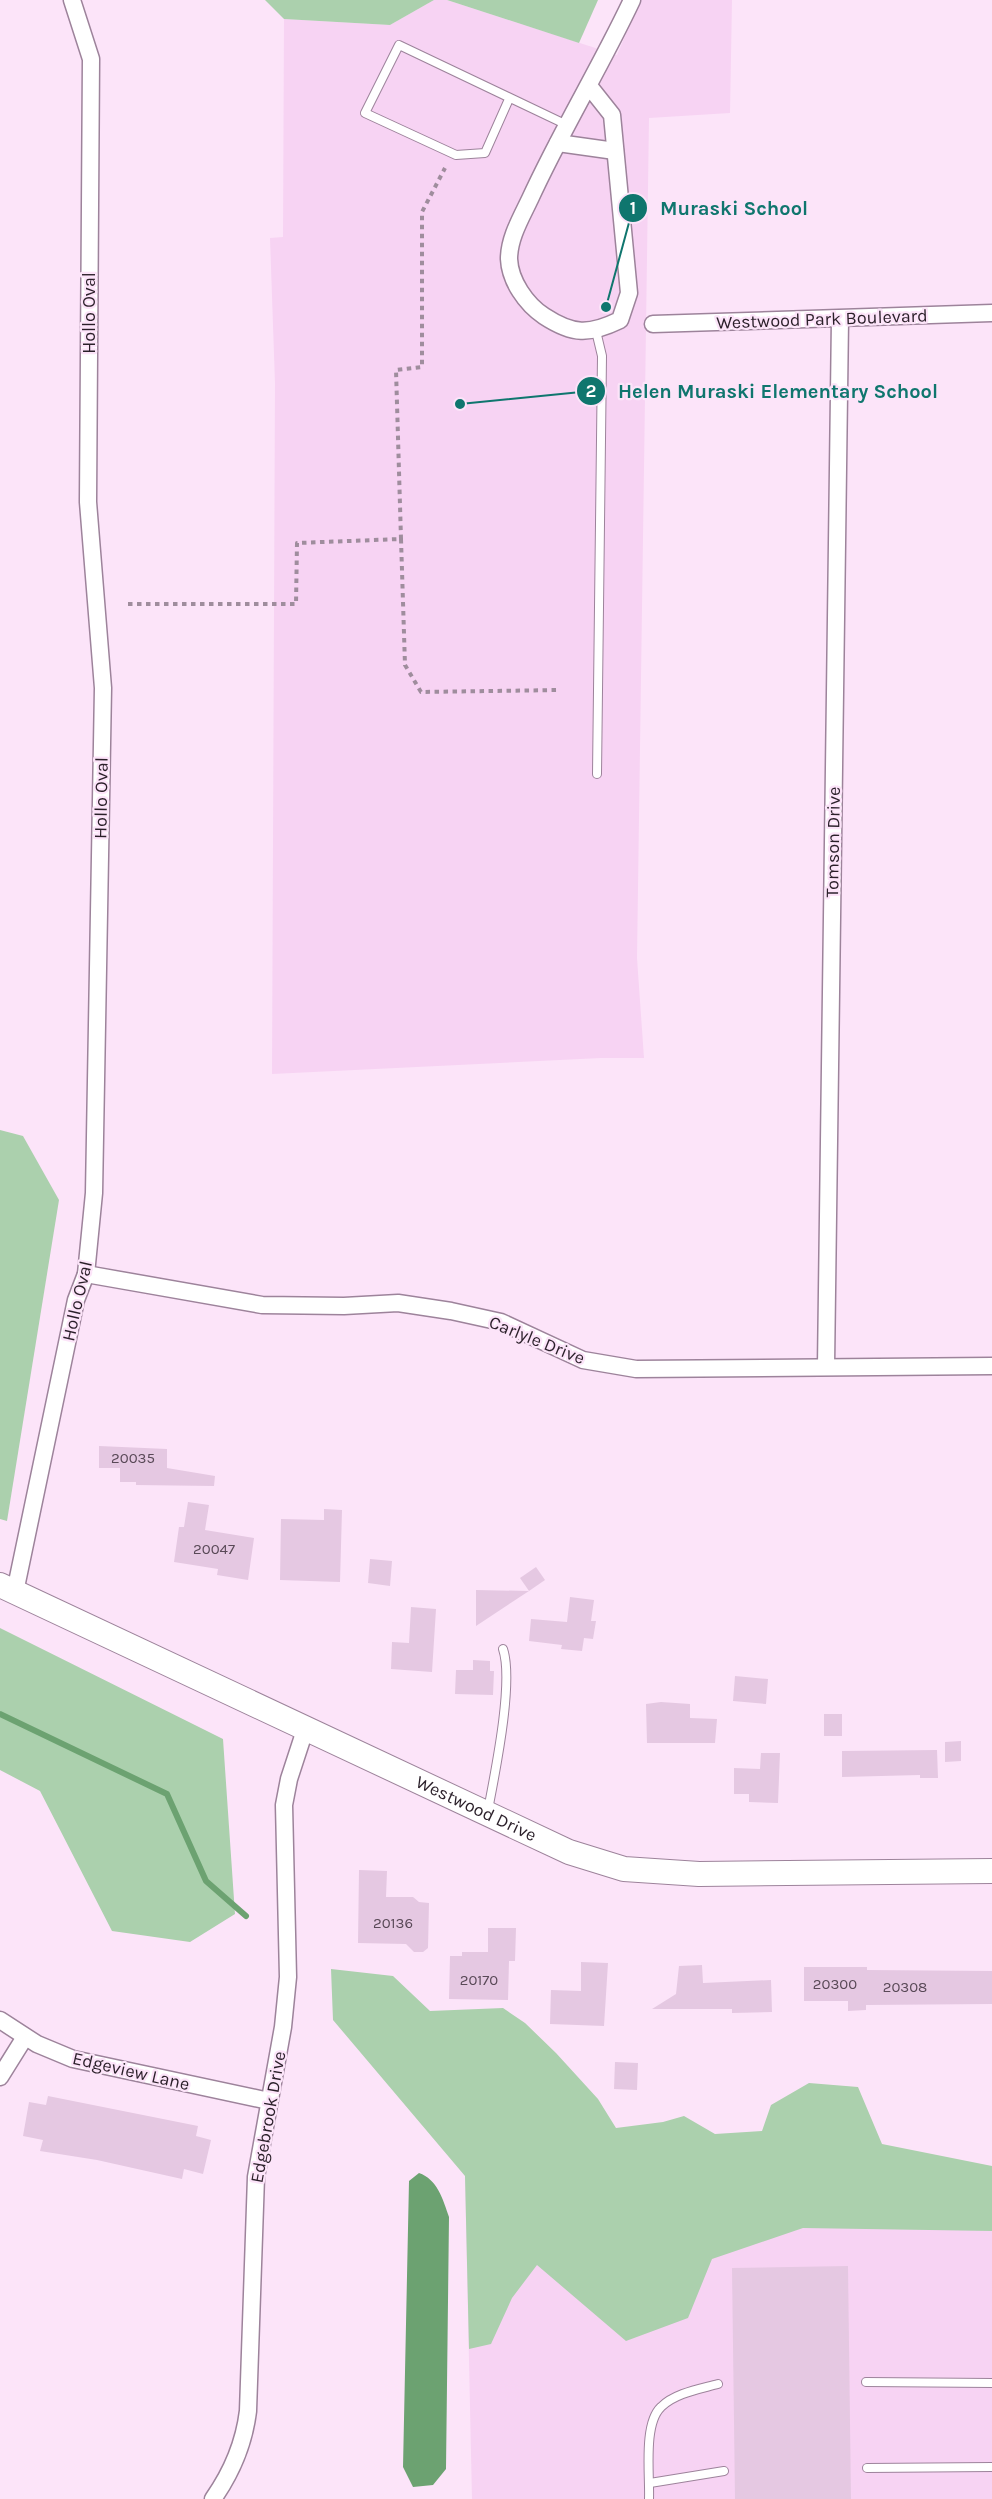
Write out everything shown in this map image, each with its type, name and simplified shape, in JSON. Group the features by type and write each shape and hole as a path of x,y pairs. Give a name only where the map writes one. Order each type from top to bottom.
{"street":[{"name":"Hollo Oval","path":"7,1588 76,1300 86,1274 94,1194 103,688 88,502 91,59 72,0"},
{"path":"589,86 612,115 629,293 620,320 596,331 562,328 536,310 515,285 509,260 514,233 558,142 632,0"},
{"path":"558,142 615,151"},
{"name":"Westwood Park Boulevard","path":"653,324 992,313"},
{"name":"Tomson Drive","path":"826,1366 840,319"},
{"name":"Carlyle Drive","path":"86,1274 262,1305 344,1306 398,1303 450,1311 501,1322 583,1360 636,1368 992,1366"},
{"name":"Westwood Drive","path":"7,1588 305,1730 569,1852 624,1869 699,1874 992,1871"},
{"name":"Edgebrook Drive","path":"213,2499 234,2465 241,2446 248,2411 256,2188 283,2027 288,1977 284,1805 305,1730"},
{"name":"Edgeview Lane","path":"0,2020 25,2037 56,2053 99,2066 269,2101"},
{"path":"0,2077 25,2037"}],"lane":[{"path":"509,99 485,153 456,155 365,113 399,45 567,125"},
{"path":"596,331 602,356 597,774"},
{"path":"488,1814 496,1772 505,1695 507,1669 503,1649"},
{"path":"866,2382 992,2384"},
{"path":"649,2499 650,2425 661,2407 682,2394 718,2384"},
{"path":"867,2468 992,2467"},
{"path":"650,2483 724,2471"}],"path":[{"path":"445,168 423,212 423,367 396,370 405,665 421,692 560,690"},
{"path":"128,604 296,604 297,543 401,539"}],"shaded area":[{"path":"265,0 434,0 390,25 284,19"},
{"path":"434,0 447,0 617,55 640,0 732,0 730,113 649,118 637,958 644,1058 601,1058 272,1074 275,383 270,238 283,237 284,19 390,25"},
{"path":"447,0 598,0 579,43"},
{"path":"0,1130 23,1136 59,1200 7,1521 0,1519"},
{"path":"0,1628 223,1739 235,1914 190,1942 112,1931 40,1791 0,1770"},
{"path":"331,1969 393,1976 430,2011 503,2008 525,2023 556,2053 598,2099 616,2128 663,2122 684,2116 715,2134 762,2131 771,2105 809,2083 858,2087 882,2144 992,2166 992,2231 803,2228 712,2259 688,2318 626,2341 537,2265 512,2298 491,2344 469,2349 465,2176 333,2020"},
{"path":"419,2173 435,2185 449,2217 446,2469 433,2485 413,2487 403,2467 409,2181"},
{"path":"465,2176 992,2189 992,2499 472,2499"}],"building":[{"path":"99,1446 167,1449 167,1468 215,1476 214,1486 136,1485 136,1482 120,1482 120,1468 99,1468"},
{"path":"188,1502 209,1505 205,1530 254,1538 248,1580 217,1575 218,1569 174,1562 179,1527 184,1527"},
{"path":"324,1509 342,1510 340,1582 280,1580 281,1519 324,1520"},
{"path":"370,1559 392,1561 390,1586 368,1583"},
{"path":"536,1567 545,1580 529,1591 520,1578"},
{"path":"476,1590 529,1591 476,1626"},
{"path":"570,1597 594,1600 591,1621 596,1621 593,1639 584,1638 582,1651 561,1649 562,1645 529,1641 531,1619 567,1622"},
{"path":"411,1607 436,1609 432,1672 391,1669 392,1642 409,1643"},
{"path":"473,1660 490,1661 490,1671 494,1671 493,1695 455,1694 456,1670 473,1670"},
{"path":"735,1676 768,1679 766,1704 733,1701"},
{"path":"661,1702 690,1704 690,1718 717,1719 715,1743 647,1743 646,1704"},
{"path":"824,1714 842,1714 842,1736 824,1736"},
{"path":"961,1741 961,1761 945,1762 945,1742"},
{"path":"937,1750 938,1778 920,1778 920,1775 842,1777 842,1751"},
{"path":"761,1753 780,1753 778,1803 749,1802 749,1794 734,1794 734,1768 760,1769"},
{"path":"359,1870 387,1871 386,1897 413,1897 419,1902 429,1903 428,1948 423,1952 414,1952 406,1944 358,1943"},
{"path":"488,1928 516,1928 515,1961 509,1961 508,2000 449,1999 450,1956 462,1956 462,1952 488,1952"},
{"path":"581,1962 608,1963 604,2026 550,2024 551,1990 581,1991"},
{"path":"702,1965 703,1983 771,1980 772,2012 732,2013 732,2009 652,2009 676,1994 679,1966"},
{"path":"804,1967 992,1971 992,2004 866,2005 866,2010 848,2011 848,2001 804,2001"},
{"path":"615,2062 638,2063 637,2090 614,2089"},
{"path":"48,2096 198,2126 196,2136 211,2140 203,2174 184,2169 182,2179 97,2160 40,2151 43,2140 23,2136 29,2102 46,2105"},
{"path":"848,2266 851,2499 735,2499 732,2268"}],"waterway":[{"path":"0,1714 167,1794 206,1881 246,1916"}],"place":[{"name":"Muraski School","path":"606,307"},
{"name":"Helen Muraski Elementary School","path":"460,404"}]}
